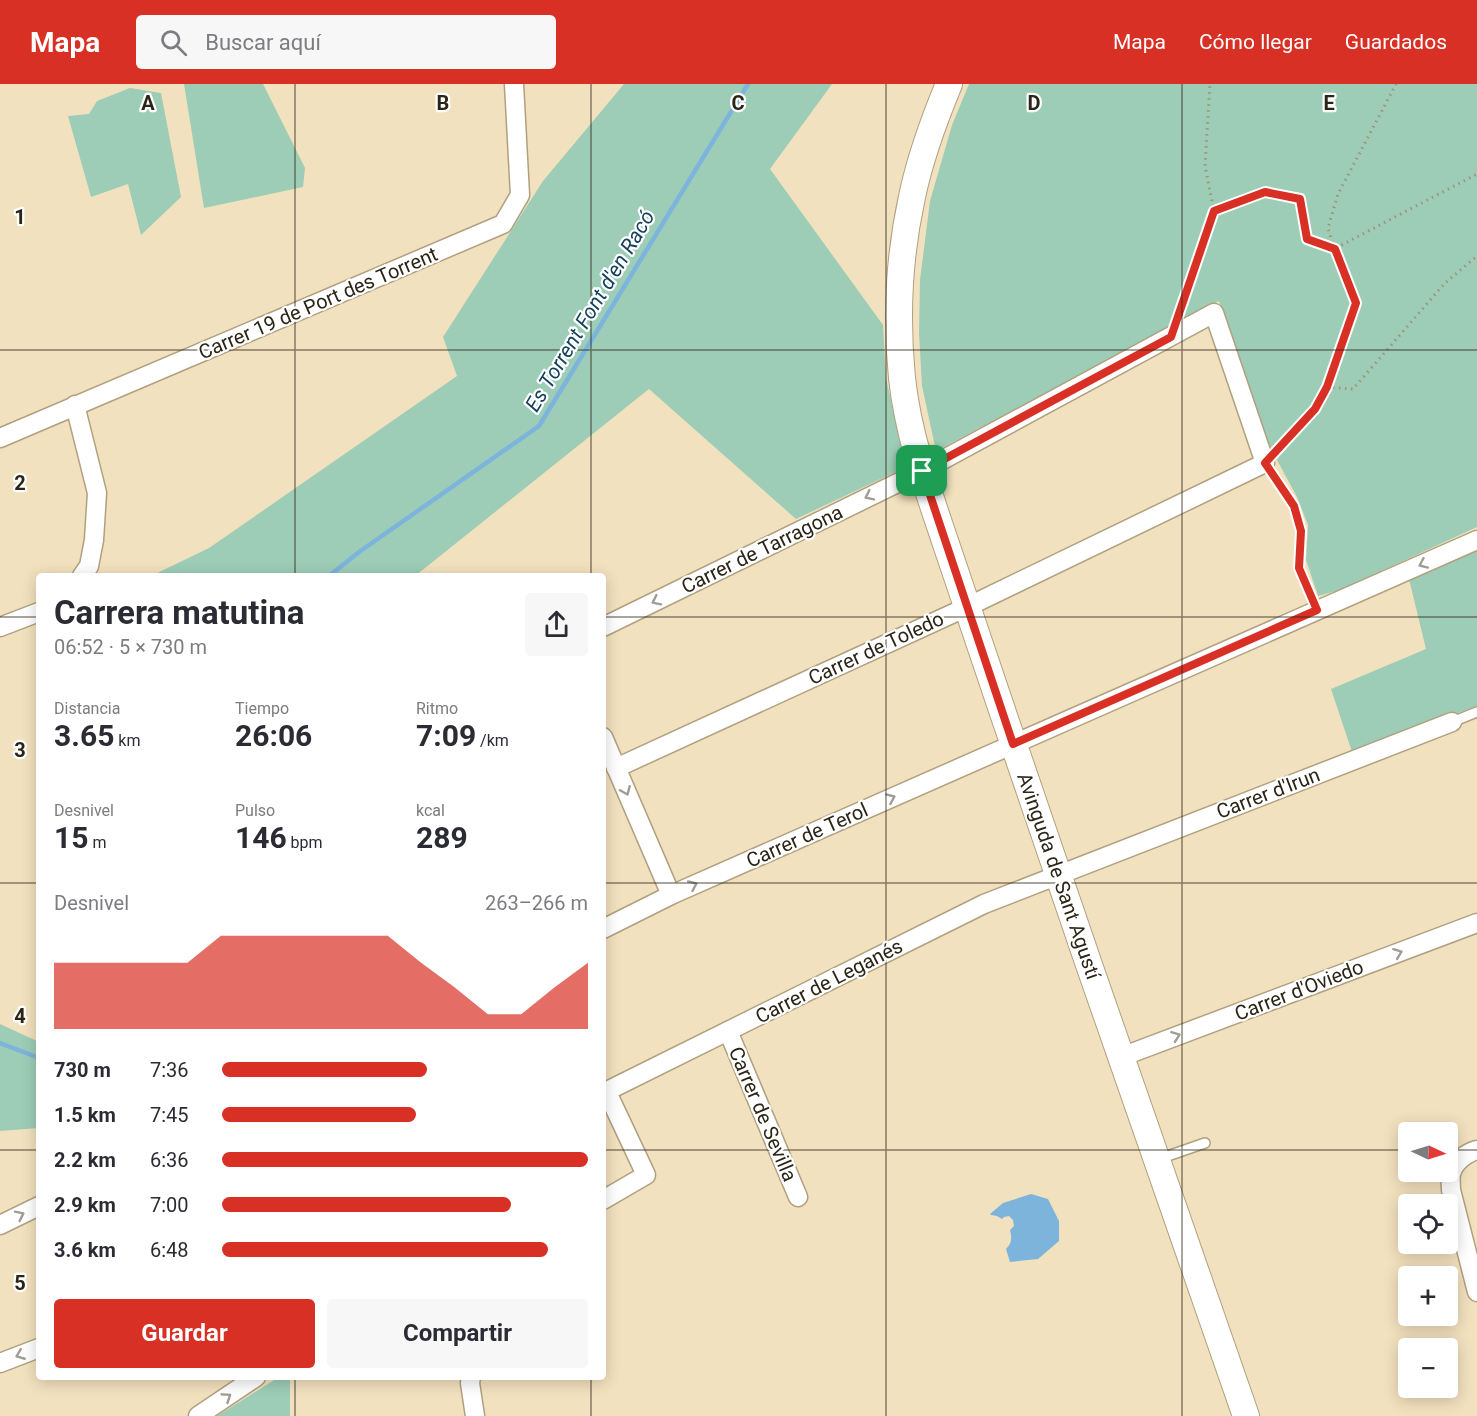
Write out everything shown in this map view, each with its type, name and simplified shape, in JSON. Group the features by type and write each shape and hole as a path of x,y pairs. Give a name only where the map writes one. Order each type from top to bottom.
{"street":[{"name":"Carrer 19 de Port des Torrent","path":"0,438 503,224 520,195 514,84"},
{"name":"Avinguda de Sant Agustí","path":"950,84 922,159 903,244 899,342 908,418 922,471 1013,744 1246,1416"},
{"name":"Carrer de Tarragona","path":"606,626 922,471 1214,313 1265,463"},
{"path":"75,405 97,493 94,540 89,566 84,573"},
{"name":"Carrer de Toledo","path":"616,768 967,607 1265,463"},
{"name":"Carrer de Terol","path":"606,928 671,895 1477,540"},
{"path":"0,627 36,613"},
{"name":"Carrer d'Irun","path":"1058,874 1452,722"},
{"path":"606,744 671,895"},
{"name":"Carrer de Leganés","path":"606,1092 975,909 1058,874"},
{"name":"Carrer d'Oviedo","path":"1121,1057 1477,923"},
{"name":"Carrer de Sevilla","path":"728,1031 798,1197"},
{"path":"606,1094 646,1175 606,1198"},
{"path":"1477,1150 1458,1161 1451,1174 1451,1190 1477,1292"},
{"path":"0,1225 36,1207"},
{"path":"0,1363 36,1349"},
{"path":"198,1416 252,1380"},
{"path":"470,1380 475,1416"}],"lane":[{"name":"Carrer d'Irun","path":"1452,722 1477,712"},
{"path":"1157,1160 1205,1143"}],"path":[{"path":"1171,337 1214,211 1204,166 1210,84"},
{"path":"1317,610 1299,568 1301,531 1294,506 1265,463 1315,409 1327,387 1356,303 1328,228 1338,194 1396,84"},
{"path":"1214,211 1265,192 1300,199 1307,239 1335,249 1477,174"},
{"path":"1327,387 1353,389 1445,284 1477,256"}],"green space":[{"path":"184,84 263,84 305,168 303,187 204,208"},
{"path":"624,84 832,84 770,169 883,325 886,378 906,467 796,519 649,389 419,573 157,573 209,548 457,376 443,337 543,181"},
{"path":"969,84 1477,84 1477,527 1340,590 1318,596 1306,560 1308,525 1297,497 1277,460 1269,454 1219,301 936,451 922,386 919,333 920,280 930,201 952,125"},
{"path":"130,88 161,93 181,197 141,235 128,184 91,197 68,116 89,114 97,101"},
{"path":"1477,549 1477,706 1352,752 1331,689 1426,649 1409,579"},
{"path":"0,1024 36,1041 36,1128 0,1131"},
{"path":"274,1380 290,1380 290,1416 217,1416"}],"water":[{"path":"1031,1194 1048,1199 1059,1221 1059,1241 1038,1259 1010,1262 1006,1249 1011,1240 1010,1230 1014,1226 1013,1220 1009,1216 1002,1219 990,1214 1003,1203"}],"waterway":[{"name":"Es Torrent Font d'en Racó","path":"333,573 359,552 539,426 748,84"},
{"name":"Es Torrent Font d'en Racó","path":"0,1043 36,1057"}],"route":[{"path":"1265,192 1300,199 1307,239 1335,249 1356,303 1327,387 1315,409 1265,463 1294,506 1301,531 1299,568 1317,610 1013,744 922,471 1171,337 1214,211 1265,192"}]}
